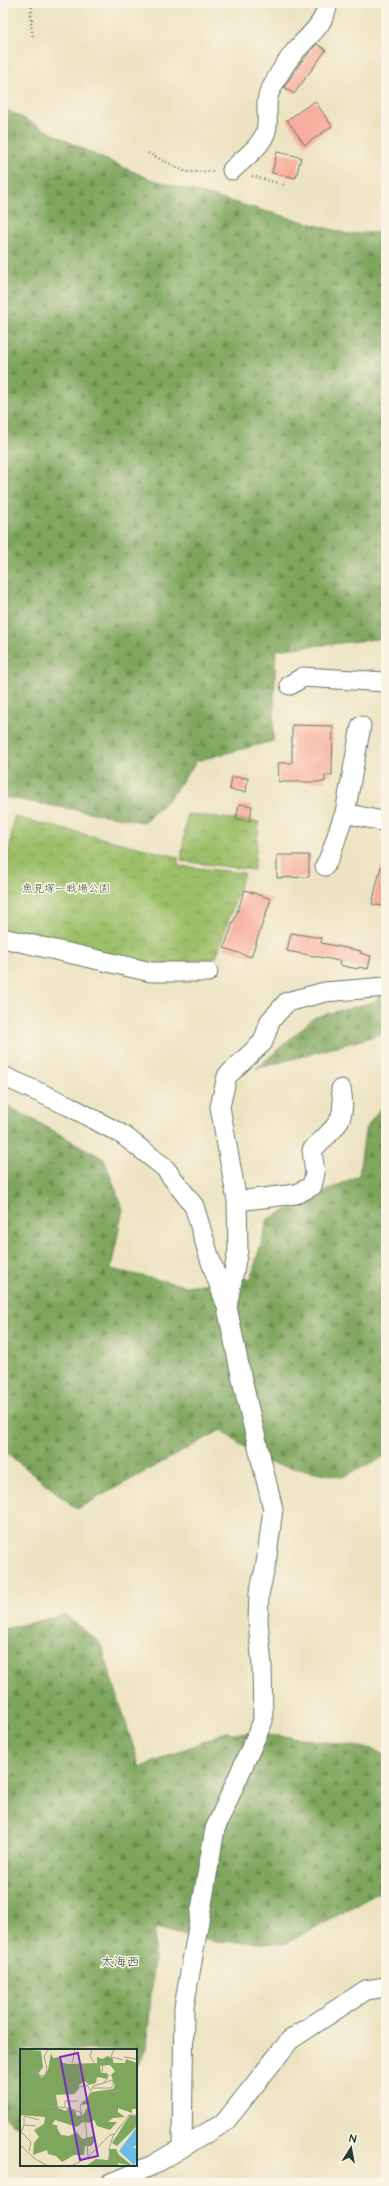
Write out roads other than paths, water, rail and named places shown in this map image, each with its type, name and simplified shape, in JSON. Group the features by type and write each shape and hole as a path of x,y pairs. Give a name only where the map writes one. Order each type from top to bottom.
{"street":[{"path":"232,170 261,141 266,131 266,100 270,90 292,54 320,25 326,14 328,3"},
{"path":"290,685 303,677 386,682"},
{"path":"325,866 333,852 340,825 345,813 361,726"},
{"path":"345,813 386,822"},
{"path":"3,938 151,972 208,972"},
{"path":"227,1307 238,1250 237,1201 220,1107 227,1076 263,1042 270,1021 287,1002 325,992 386,987"},
{"path":"3,1076 69,1106 123,1135 164,1166 194,1206 210,1259 227,1307 242,1380 273,1509 266,1564 259,1594 258,1621 262,1666 262,1721 215,1829 184,2007 182,2147"},
{"path":"237,1201 296,1194 312,1186 315,1173 312,1150 342,1119 344,1105 341,1089"},
{"path":"111,2183 153,2165 225,2122 290,2040 366,1990 386,1987"}],"district":[{"name":"太海西","path":"120,1962"}],"park label":[{"name":"魚見塚一戦場公園","path":"66,888"}]}
